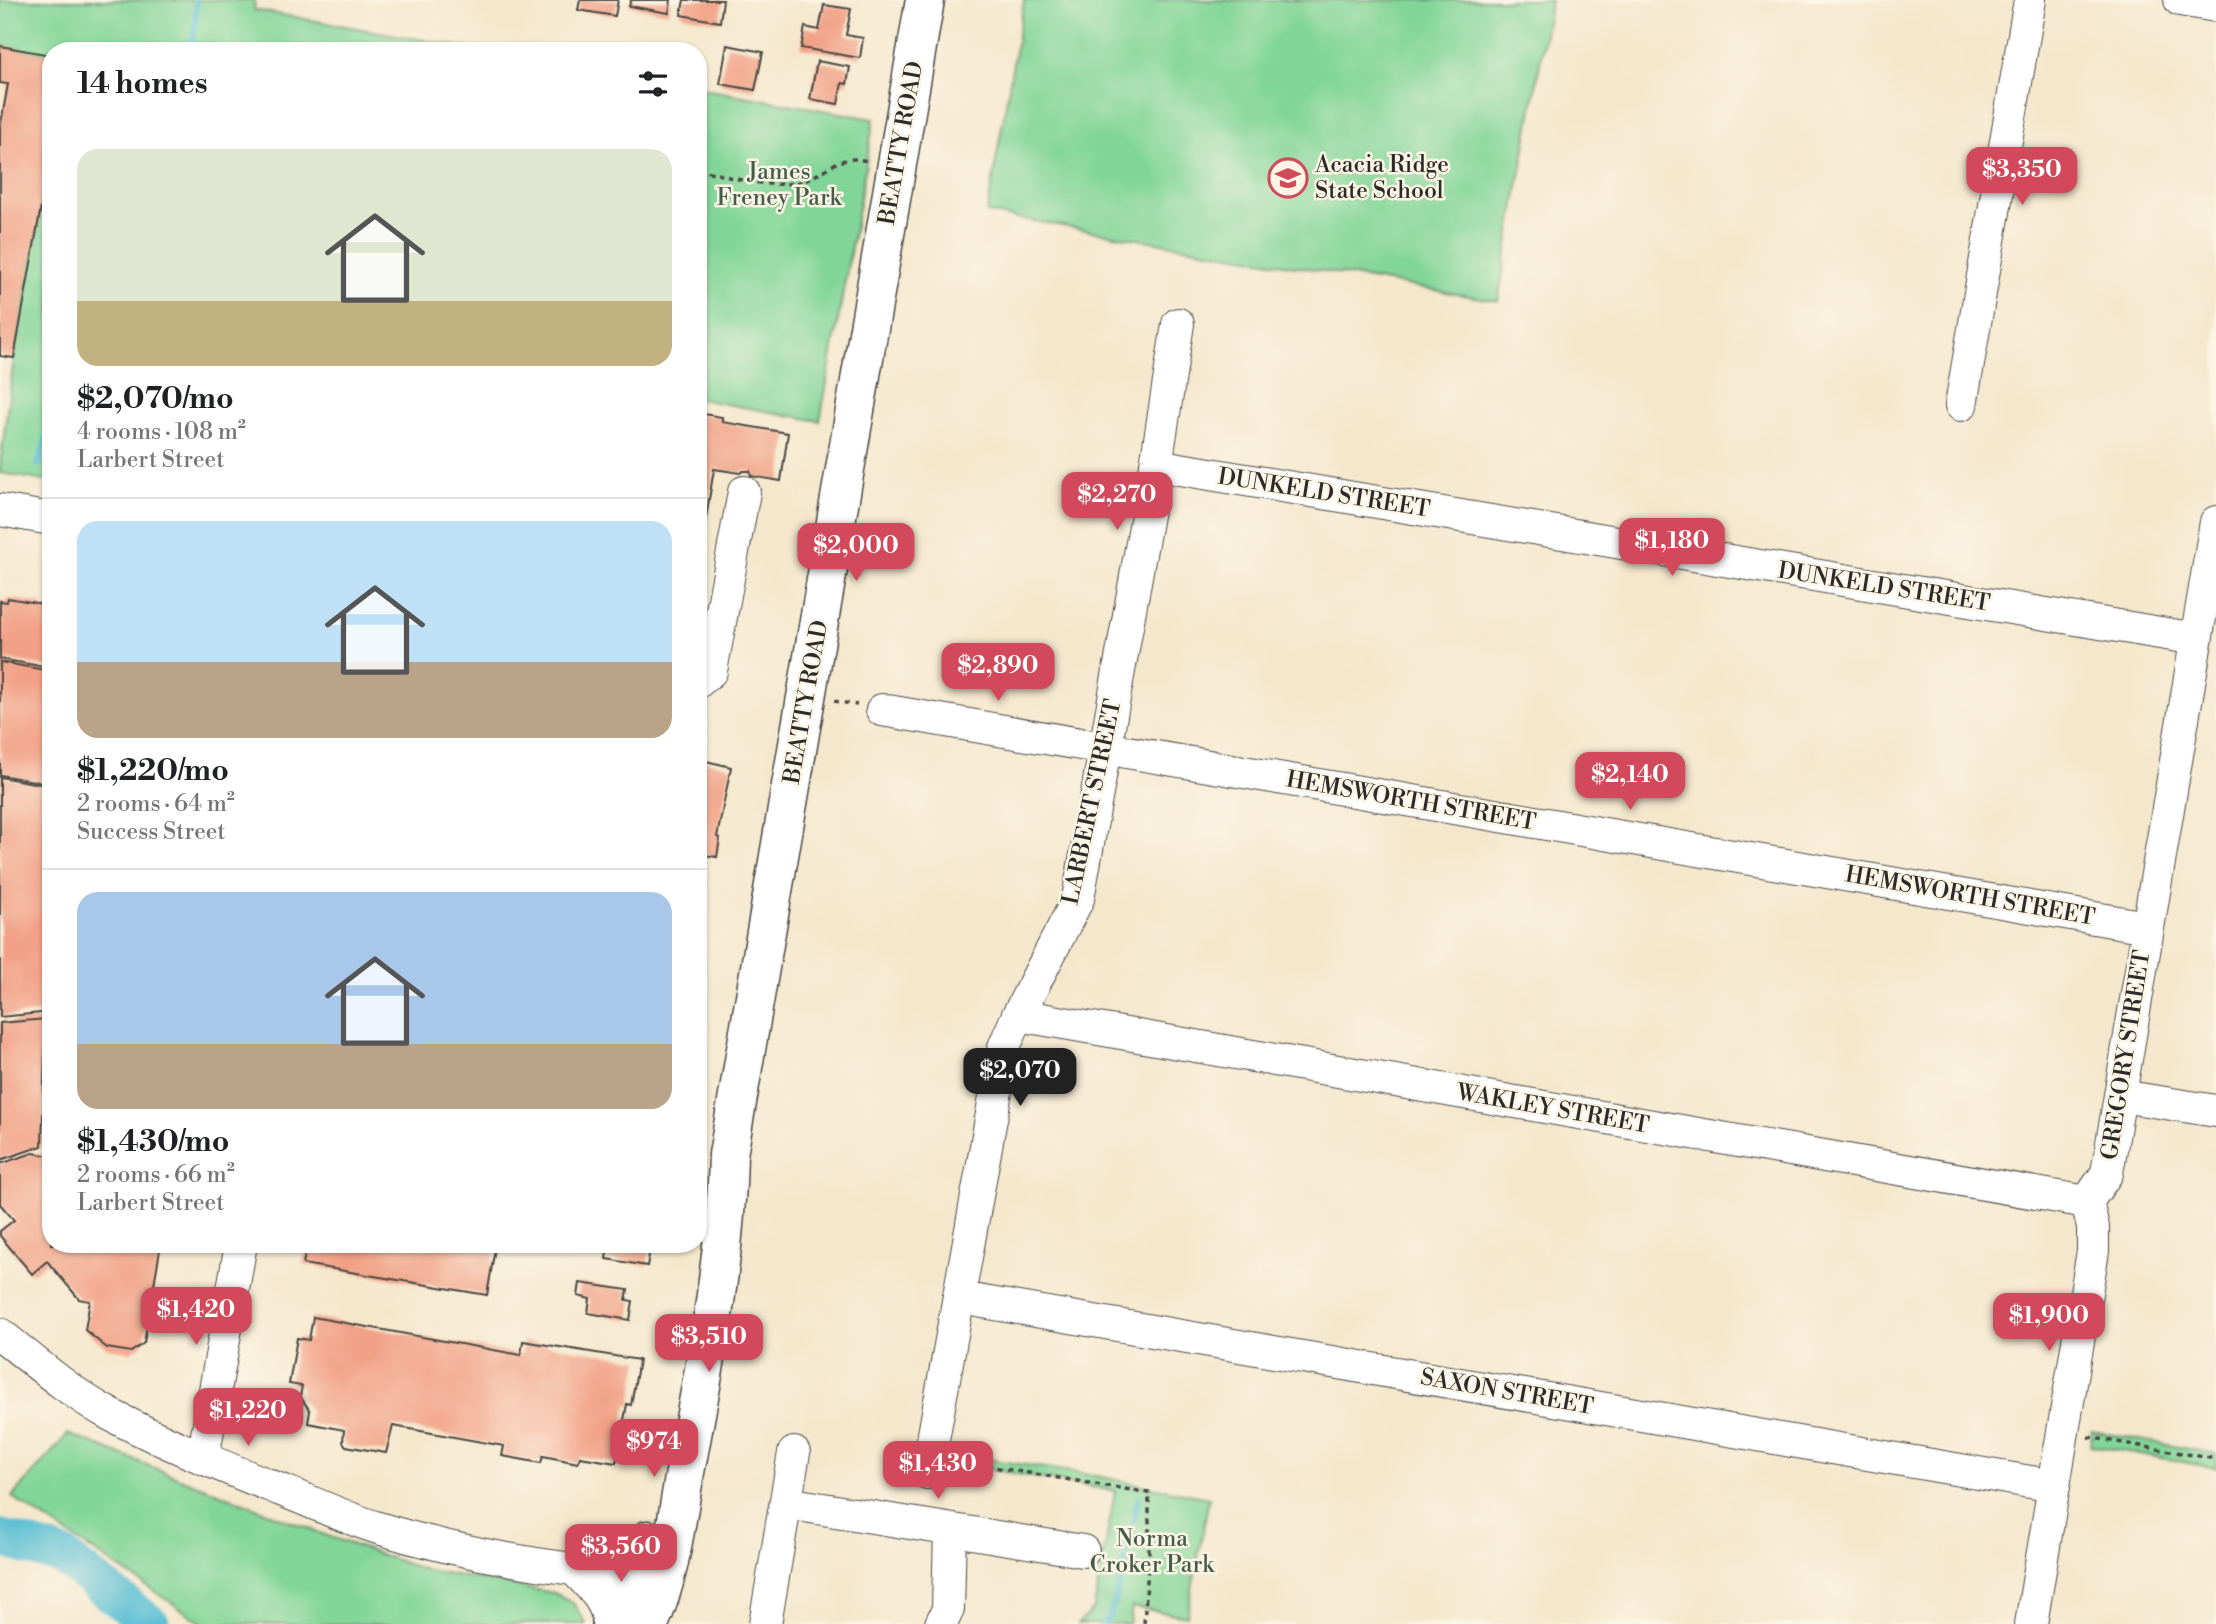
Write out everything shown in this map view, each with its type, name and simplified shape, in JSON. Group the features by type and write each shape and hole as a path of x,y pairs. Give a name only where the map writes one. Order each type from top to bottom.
{"main road":[{"name":"BEATTY ROAD","path":"618,1624 652,1578 675,1530 710,1330 727,1212 728,1155 925,0"},
{"name":"BEATTY ROAD","path":"649,1624 652,1578"}],"street":[{"path":"1961,405 2030,0"},
{"path":"2180,0 2216,6"},
{"name":"LARBERT STREET","path":"929,1465 1004,1047 1077,899 1156,465 1178,324"},
{"name":"DUNKELD STREET","path":"1156,465 2196,639"},
{"path":"707,674 711,671 744,492"},
{"path":"0,510 42,517"},
{"name":"GREGORY STREET","path":"2087,1202 2107,1173 2196,639 2213,556 2216,522"},
{"name":"HEMSWORTH STREET","path":"882,710 2147,927"},
{"name":"WAKLEY STREET","path":"1018,1015 2087,1202"},
{"path":"2121,1096 2216,1111"},
{"path":"2031,1624 2093,1251 2093,1227 2087,1202"},
{"path":"203,1458 239,1253"},
{"name":"SAXON STREET","path":"960,1298 2053,1486"},
{"path":"0,1334 54,1376 110,1414 203,1458 373,1527 439,1545 574,1569 652,1578"},
{"path":"765,1624 794,1453"},
{"path":"786,1503 1083,1551"},
{"path":"941,1624 948,1609 950,1530"},
{"path":"574,1569 596,1592 608,1617 608,1624"}],"path":[{"path":"707,172 732,179 770,184 799,182 840,160 857,159 870,162"},
{"path":"2062,1433 2216,1459"},
{"path":"929,1465 1149,1493 1149,1552 1144,1624"}],"green space":[{"path":"0,0 255,0 254,10 435,42 42,42 42,53 0,46"},
{"path":"1024,0 1551,0 1498,301 987,213"},
{"name":"James Freney Park","path":"707,90 874,119 820,421 707,401"},
{"path":"42,201 42,480 0,473 14,358"},
{"path":"2092,1431 2216,1454 2216,1468 2090,1445"},
{"path":"68,1434 325,1535 422,1569 554,1593 573,1603 586,1624 204,1624 12,1497"},
{"name":"Norma Croker Park","path":"954,1454 1091,1475 1209,1498 1187,1616 1132,1607 1129,1624 1078,1624 1094,1608 1115,1491 952,1463"}],"building":[{"path":"580,0 618,0 615,16 578,10"},
{"path":"631,0 671,0 669,13 629,6"},
{"path":"684,0 723,0 720,22 681,15"},
{"path":"824,5 851,9 846,35 863,38 860,58 801,48 805,27 819,30"},
{"path":"727,45 763,52 755,90 720,84"},
{"path":"0,46 42,53 42,201 14,358 0,356 0,129 8,84 0,83"},
{"path":"817,61 850,67 847,84 842,83 838,104 810,99"},
{"path":"707,414 722,417 722,422 788,433 781,481 751,476 750,471 740,473 714,469 707,512"},
{"path":"8,598 42,604 42,666 0,659 0,601 7,602"},
{"path":"0,662 42,669 42,782 0,775"},
{"path":"707,761 731,767 717,837 720,838 717,857 707,855"},
{"path":"0,777 42,784 42,1013 0,1017"},
{"path":"42,1019 42,1146 0,1160 0,1023"},
{"path":"33,1153 42,1154 42,1253 159,1253 144,1343 131,1352 107,1348 85,1330 90,1301 79,1299 47,1261 32,1274 0,1236 0,1231 14,1220 0,1204 0,1164"},
{"path":"305,1253 494,1253 487,1295 303,1264"},
{"path":"607,1253 649,1253 647,1266 606,1259"},
{"path":"580,1283 628,1290 626,1300 633,1301 630,1320 588,1313 590,1299 578,1296"},
{"path":"313,1317 521,1355 523,1341 639,1360 631,1405 627,1404 616,1463 580,1457 578,1463 543,1456 541,1463 502,1456 504,1446 393,1426 386,1453 346,1446 343,1442 344,1430 308,1423 310,1411 300,1396 302,1386 289,1384 297,1338 309,1340"}],"waterway":[{"path":"192,42 196,22 196,0"},
{"path":"38,465 42,452"},
{"path":"1102,1624 1110,1616 1120,1583 1138,1499"},
{"path":"0,1538 62,1556 151,1624"}],"place":[{"name":"Acacia Ridge State School","path":"1288,178"}]}
